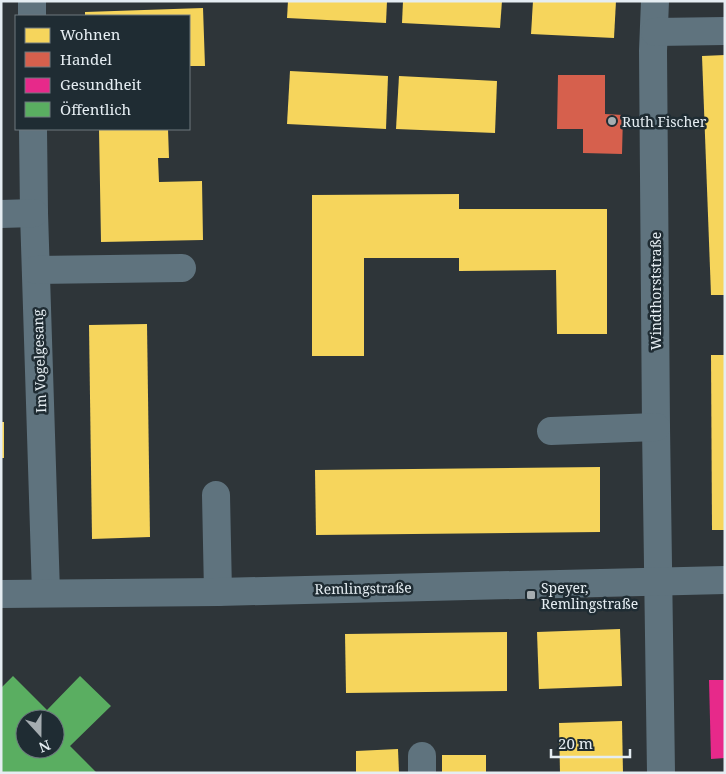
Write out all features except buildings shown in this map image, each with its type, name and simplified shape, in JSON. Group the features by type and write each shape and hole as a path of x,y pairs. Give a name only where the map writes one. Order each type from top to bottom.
{"street":[{"path":"32,1 32,15"},
{"name":"Windthorststraße","path":"655,1 653,61 661,773"},
{"path":"655,32 725,32"},
{"name":"Im Vogelgesang","path":"33,130 46,593"},
{"path":"1,214 34,213"},
{"path":"36,270 182,268"},
{"path":"551,430 656,427"},
{"path":"216,495 218,592"},
{"name":"Remlingstraße","path":"1,594 218,592 725,580"}],"place":[{"name":"Ruth Fischer","path":"612,121"},
{"name":"Speyer, Remlingstraße","path":"531,595"}]}
